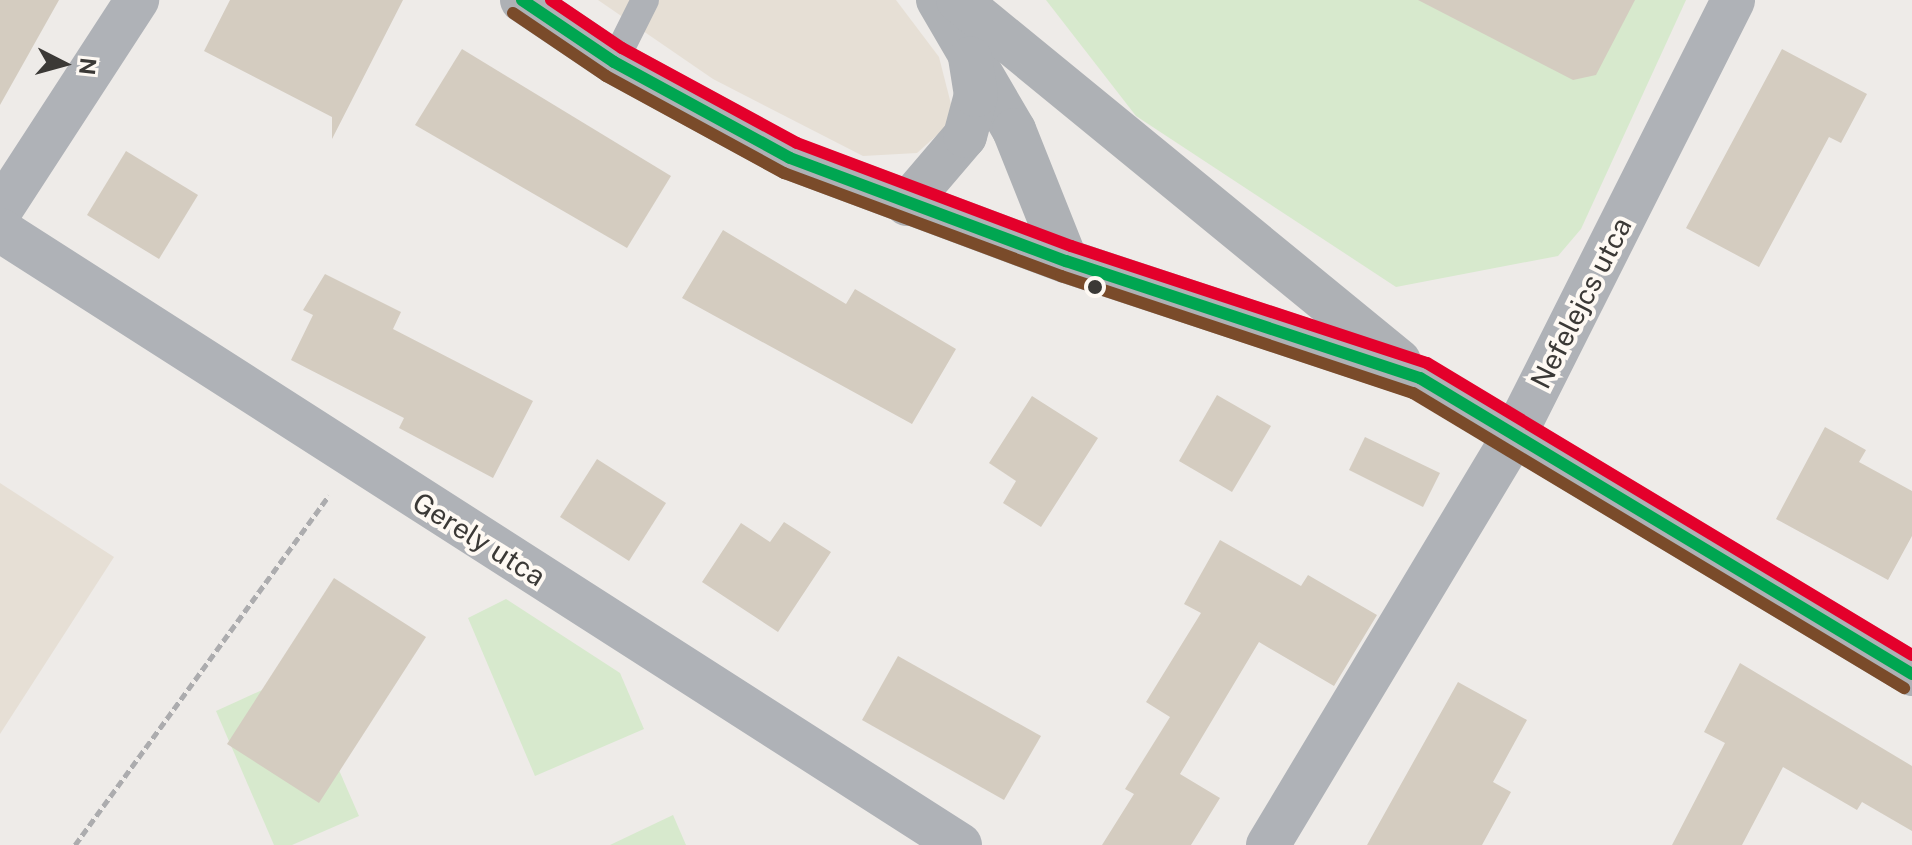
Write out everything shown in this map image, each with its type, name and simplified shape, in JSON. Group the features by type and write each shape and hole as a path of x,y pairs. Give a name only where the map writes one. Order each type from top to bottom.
{"main road":[{"path":"522,0 614,62 790,158 1066,261 1420,378"},
{"path":"938,0 967,43 1014,130 1066,261"},
{"path":"958,0 1420,378 1516,432 1912,674"},
{"path":"907,204 954,153 971,118 975,80 967,43"}],"street":[{"path":"0,211 137,0"},
{"name":"Nefelejcs utca","path":"1268,845 1516,432 1733,0"},
{"name":"Gerely utca","path":"0,230 960,845"}],"lane":[{"path":"614,62 645,0"}],"path":[{"path":"75,845 355,460"}],"shaded area":[{"path":"598,0 896,0 939,57 952,108 946,127 917,153 863,156 713,79"},
{"path":"0,483 114,557 0,734"}],"green space":[{"path":"1046,0 1686,0 1581,229 1558,256 1396,287 1136,116"},
{"path":"506,599 620,673 644,729 535,776 468,618"},
{"path":"297,674 359,816 292,845 274,845 216,711"},
{"path":"673,815 686,845 610,845"}],"building":[{"path":"0,0 59,0 0,105"},
{"path":"230,0 403,0 332,139 332,117 204,51"},
{"path":"1418,0 1635,0 1596,75 1573,80"},
{"path":"462,49 671,176 627,248 415,125"},
{"path":"1782,49 1867,94 1841,143 1829,137 1759,267 1686,228"},
{"path":"126,151 198,195 159,259 87,215"},
{"path":"723,230 846,304 855,289 956,349 912,424 682,298"},
{"path":"325,274 401,312 393,329 533,401 493,478 399,428 404,418 291,360 313,315 303,310"},
{"path":"1217,395 1271,426 1232,492 1179,461"},
{"path":"1032,396 1098,438 1041,527 1003,503 1016,481 989,463"},
{"path":"1825,427 1866,450 1859,462 1912,491 1912,536 1888,580 1776,519"},
{"path":"1365,437 1440,473 1423,507 1349,470"},
{"path":"597,459 666,503 629,561 560,517"},
{"path":"784,522 831,552 778,632 702,582 741,523 770,542"},
{"path":"1220,540 1301,586 1308,575 1377,615 1334,686 1259,642 1180,774 1220,798 1191,845 1102,845 1134,794 1125,789 1170,717 1146,702 1201,613 1184,604"},
{"path":"334,578 426,637 319,803 227,744"},
{"path":"898,656 1041,736 1004,800 862,720"},
{"path":"1740,663 1912,766 1912,831 1862,802 1857,810 1783,767 1742,845 1672,845 1725,743 1704,732"},
{"path":"1458,682 1527,720 1493,782 1511,792 1482,845 1367,845"}],"transit line":[{"path":"522,0 614,62 790,158 1066,261 1420,378 1912,674"},
{"path":"551,0 622,48 797,143 1071,246 1427,363 1912,655"},
{"path":"513,13 606,76 784,173 1061,276 1413,393 1904,688"}]}
